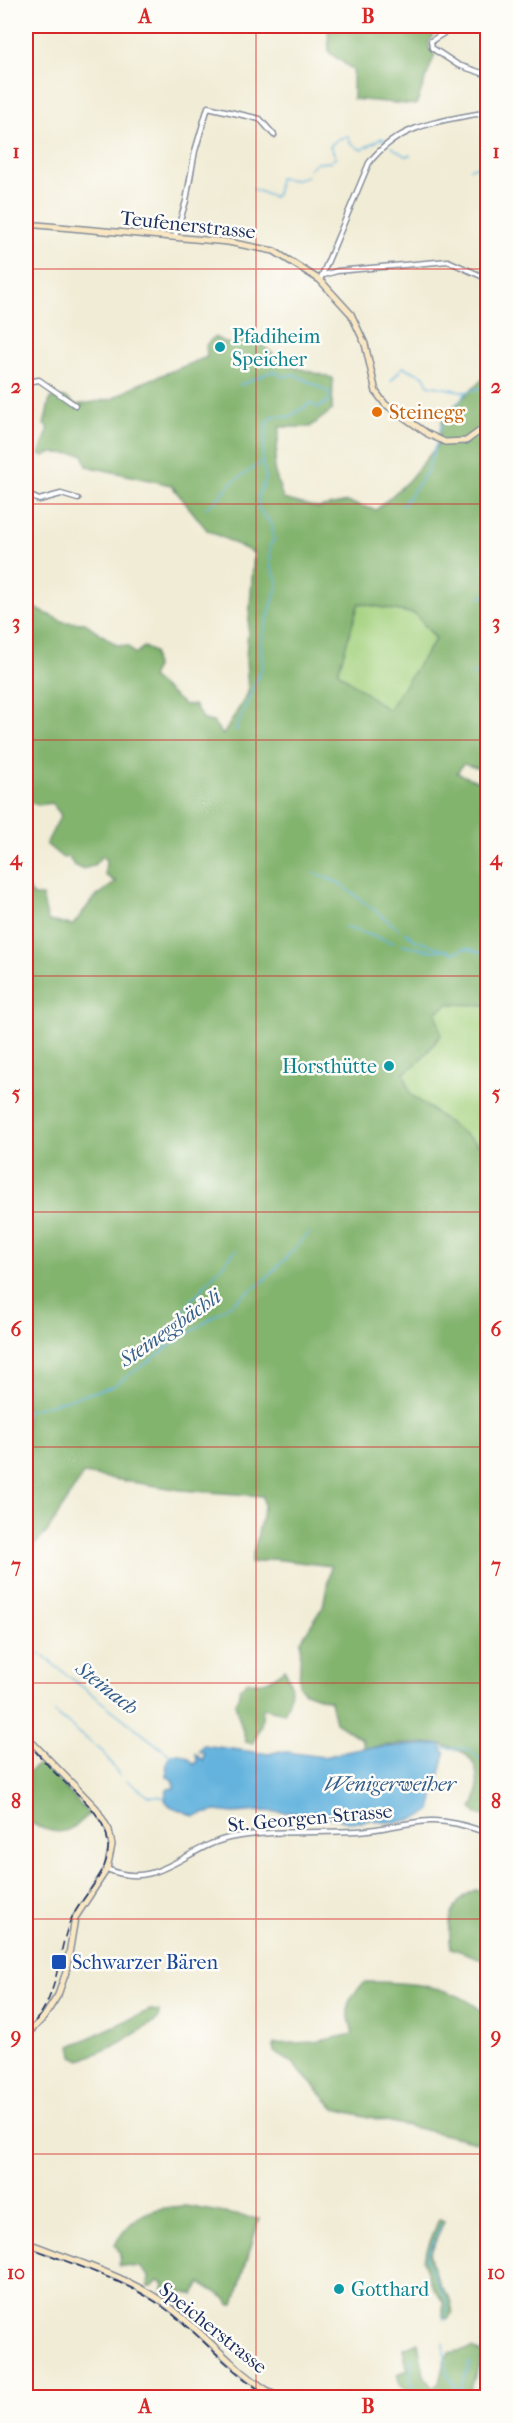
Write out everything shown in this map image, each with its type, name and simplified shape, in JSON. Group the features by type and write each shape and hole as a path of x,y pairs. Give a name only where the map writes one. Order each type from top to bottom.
{"main road":[{"name":"Teufenerstrasse","path":"26,223 260,247 288,258 322,278 343,303 358,325 379,398 393,411 437,439 457,443 474,437 488,424"},
{"path":"26,1736 92,1803 105,1821 112,1845 107,1869 75,1918 66,1972 58,1995 44,2017 26,2036"},
{"name":"Speicherstrasse","path":"26,2242 153,2296 187,2321 237,2369 280,2397"}],"street":[{"path":"455,26 431,41 431,46 458,65 488,75"},
{"path":"175,237 186,201 195,151 208,107 260,119 274,135"},
{"path":"322,278 369,163 392,142 414,127 429,122 488,112"},
{"path":"322,278 337,272 441,261 461,265 488,279"},
{"path":"26,382 39,380 75,405"},
{"path":"26,494 39,500 61,494 78,499"},
{"name":"St. Georgen-Strasse","path":"107,1869 124,1875 146,1875 215,1842 255,1835 381,1829 431,1821 454,1823 488,1833"},
{"path":"135,2395 140,2397"}],"green space":[{"path":"328,26 435,26 433,37 429,41 429,48 435,54 416,105 353,99 353,70 329,52"},
{"path":"214,337 233,346 252,337 287,365 333,378 332,410 310,427 280,427 274,469 283,499 318,508 347,502 376,510 408,481 437,446 443,417 487,375 487,771 463,764 457,773 487,785 483,805 488,806 487,1005 448,1004 436,1012 441,1035 420,1061 404,1073 410,1094 487,1151 487,1816 477,1814 472,1808 477,1793 477,1777 472,1762 462,1752 448,1746 413,1743 364,1748 362,1739 335,1722 330,1701 305,1692 299,1686 301,1641 323,1606 331,1566 273,1559 251,1563 264,1507 263,1496 181,1490 83,1474 47,1532 26,1554 26,884 33,896 42,896 48,921 73,925 93,899 116,882 105,875 106,859 102,856 93,866 82,869 74,865 68,857 63,858 46,844 61,815 52,803 38,805 26,801 26,604 64,622 85,623 117,645 128,646 135,654 144,647 154,652 155,669 151,677 184,705 194,705 204,720 213,722 223,735 248,693 246,658 254,553 207,530 171,485 87,466 83,454 50,453 44,456 39,454 49,428 44,425 50,398 66,398 76,405 112,399 137,385 207,357 206,345","holes":["359,603 415,614 436,638 388,710 338,672"]},
{"path":"359,603 415,614 436,639 388,711 337,672"},
{"path":"448,1004 487,1005 487,1151 410,1094 404,1073 420,1060 436,1013"},
{"path":"284,1669 291,1685 291,1691 284,1713 263,1708 261,1726 253,1743 246,1742 235,1704 240,1695 239,1689 248,1681 258,1683 268,1681"},
{"path":"38,1765 45,1766 89,1814 66,1831 44,1829 26,1821 26,1774"},
{"path":"475,1890 487,1892 487,1961 451,1948 452,1914 460,1900"},
{"path":"365,1982 414,1984 446,1991 475,2005 487,2016 487,2147 476,2142 335,2109 291,2062 274,2052 274,2044 315,2042 353,2034 348,2005 353,1995"},
{"path":"150,2010 159,2011 158,2020 114,2046 81,2060 73,2056 71,2046"},
{"path":"185,2206 259,2219 234,2304 230,2305 227,2299 201,2283 194,2295 183,2292 171,2302 162,2295 164,2284 158,2281 152,2287 148,2287 149,2276 140,2267 119,2266 120,2254 115,2244 129,2225 152,2211"},
{"path":"439,2219 444,2221 430,2254 432,2266 441,2287 450,2299 453,2313 447,2319 443,2317 443,2302 430,2282 423,2260"},
{"path":"418,2342 424,2375 432,2388 439,2383 444,2361 449,2353 472,2348 483,2354 469,2393 486,2397 415,2397 400,2384 397,2374 408,2370 404,2360 404,2348"}],"water":[{"name":"Wenigerweiher","path":"442,1744 441,1749 445,1753 431,1810 419,1817 402,1821 385,1822 372,1819 363,1822 348,1822 316,1814 261,1811 234,1813 216,1811 194,1816 170,1806 165,1800 167,1789 174,1788 173,1781 167,1776 167,1761 173,1754 181,1754 194,1765 197,1761 196,1754 203,1761 204,1753 199,1751 203,1745 269,1754 280,1751 323,1757 364,1748"}],"waterway":[{"path":"333,160 336,157 330,146 338,139 348,136 350,142 361,150 382,138 387,142"},
{"path":"392,147 405,156 410,155"},
{"path":"309,169 316,163 331,162"},
{"path":"470,168 488,165"},
{"path":"253,189 274,197 277,194 279,178 295,180 307,176"},
{"path":"391,381 403,367 424,376 428,385 466,392 488,386"},
{"path":"235,731 263,665 261,644 278,583 270,564 270,545 274,540 272,525 259,509 258,496 266,479 262,462 267,424 273,416 289,417 311,403 318,408 329,401 329,392 294,374 284,377 273,371 240,385"},
{"path":"439,432 466,392"},
{"path":"402,506 427,472 436,444"},
{"path":"206,508 218,499 230,484 262,462"},
{"path":"480,598 488,594"},
{"path":"470,675 488,671"},
{"path":"314,873 339,883 399,929"},
{"path":"345,927 394,943"},
{"path":"405,932 415,940 454,953 465,948 488,955"},
{"path":"401,944 432,951 441,950"},
{"name":"Steineggbächli","path":"26,1411 112,1387 264,1281 310,1232"},
{"path":"165,1349 190,1302 236,1250"},
{"name":"Steinach","path":"26,1643 171,1756"},
{"path":"55,1713 103,1752 120,1776"},
{"name":"Steinach","path":"441,1748 469,1749 488,1768"},
{"path":"126,1780 148,1796 165,1797"},
{"path":"441,2224 426,2259 448,2305 444,2320"},
{"path":"444,2343 446,2371 459,2393 458,2398"},
{"path":"412,2358 410,2378 420,2398"},
{"path":"460,2392 470,2362"}],"railway":[{"path":"26,1741 96,1814 107,1836 108,1848 103,1869 69,1924 50,1997 37,2019"},
{"path":"26,2031 42,2013"},
{"path":"26,2246 96,2273 147,2297 177,2318 243,2378 272,2398"}],"place":[{"name":"Pfadiheim Speicher","path":"220,347"},
{"name":"Steinegg","path":"377,412"},
{"name":"Horsthütte","path":"389,1066"},
{"name":"Schwarzer Bären","path":"59,1962"},
{"name":"Gotthard","path":"339,2289"}]}
